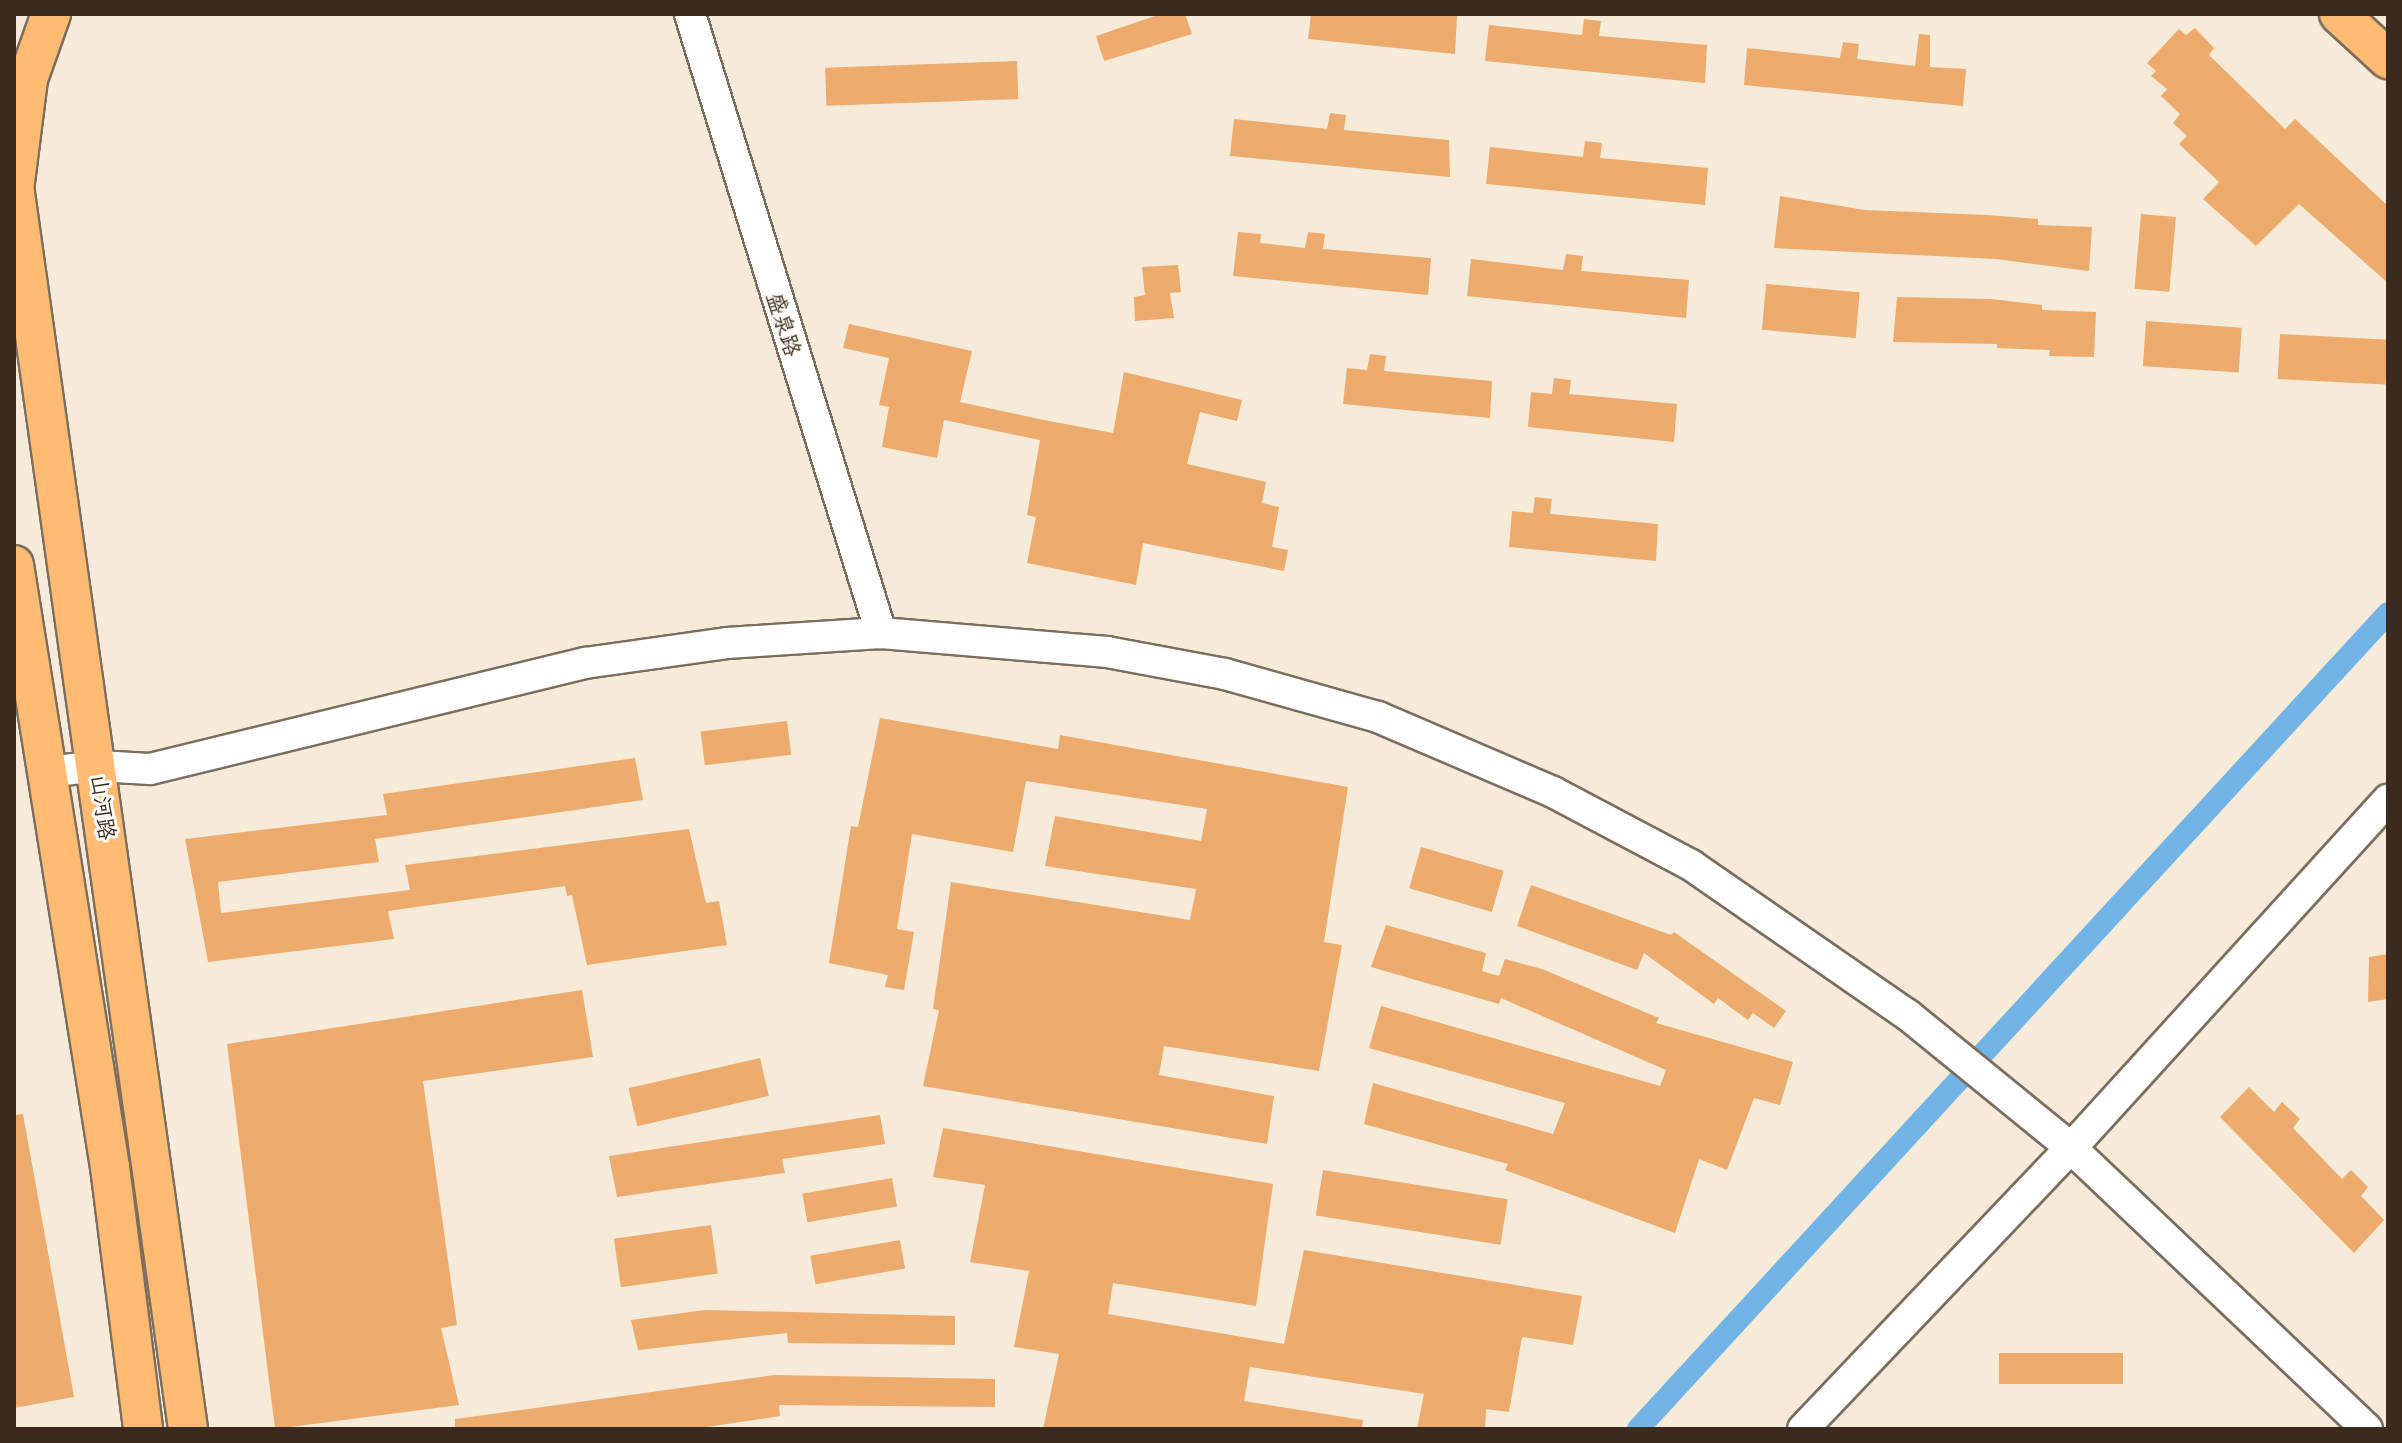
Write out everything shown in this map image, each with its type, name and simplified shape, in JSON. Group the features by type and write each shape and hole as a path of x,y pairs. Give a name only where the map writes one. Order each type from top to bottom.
{"main road":[{"name":"山河路","path":"51,14 28,79 14,188 98,766 188,1429"},
{"path":"2339,14 2388,59"},
{"path":"14,565 110,1167 143,1429"}],"street":[{"name":"盛泉路","path":"690,14 881,633"},
{"path":"47,772 98,766 150,769 585,663 727,643 881,633 1107,652 1225,674 1378,717 1553,792 1691,865 1908,1015 2071,1148 2367,1429"},
{"path":"1803,1429 2071,1148 2388,800"}],"building":[{"path":"1161,14 1185,14 1192,34 1104,61 1096,36"},
{"path":"1311,14 1457,16 1455,54 1308,39"},
{"path":"1584,19 1601,21 1599,36 1707,45 1705,83 1485,61 1489,25 1582,35"},
{"path":"2195,28 2214,48 2209,55 2285,129 2295,119 2388,206 2388,283 2299,204 2256,246 2203,199 2219,182 2179,144 2187,136 2173,123 2180,114 2161,96 2167,89 2151,76 2156,71 2147,63 2179,29 2186,35"},
{"path":"1919,34 1930,35 1930,67 1966,69 1963,106 1744,85 1747,48 1840,58 1843,42 1859,44 1857,59 1915,66"},
{"path":"1017,61 1018,99 826,106 825,68"},
{"path":"1330,113 1346,115 1344,130 1449,140 1450,177 1230,156 1234,119 1327,129"},
{"path":"1585,141 1602,143 1600,158 1708,168 1705,205 1486,184 1490,147 1583,157"},
{"path":"1780,196 1865,210 1987,215 2038,219 2038,225 2092,227 2089,271 1996,259 1774,248"},
{"path":"2141,214 2176,217 2169,292 2134,289"},
{"path":"1238,232 1261,234 1260,243 1305,248 1308,232 1325,234 1323,249 1431,258 1428,295 1233,276"},
{"path":"1566,254 1583,256 1581,271 1689,280 1686,318 1467,296 1471,259 1563,270"},
{"path":"1178,265 1181,292 1170,293 1174,318 1135,321 1134,297 1145,295 1142,267"},
{"path":"1766,284 1860,292 1856,338 1762,330"},
{"path":"1897,297 1991,299 2042,305 2042,310 2096,312 2094,357 2049,356 2050,350 1997,348 1997,344 1893,342"},
{"path":"2146,321 2242,328 2239,373 2143,366"},
{"path":"849,324 972,351 960,402 1044,420 1113,433 1124,372 1242,400 1237,421 1200,412 1187,464 1266,482 1262,503 1279,507 1272,547 1288,550 1284,571 1143,543 1136,585 1027,563 1036,517 1027,515 1040,440 944,420 937,458 882,447 889,407 879,405 889,358 843,348"},
{"path":"2280,334 2388,340 2385,385 2278,379"},
{"path":"1370,354 1386,356 1384,371 1492,381 1490,418 1343,404 1347,368 1367,370"},
{"path":"1554,378 1571,380 1569,394 1677,404 1674,442 1528,427 1531,392 1552,394"},
{"path":"1535,497 1552,499 1550,514 1658,524 1656,561 1509,547 1512,511 1533,513"},
{"path":"880,718 1058,749 1060,735 1348,787 1324,942 1342,945 1319,1071 1164,1046 1159,1075 1274,1096 1267,1144 923,1086 939,1010 933,1009 951,882 1190,920 1196,889 1045,866 1055,816 1201,841 1207,809 1026,781 1013,852 912,834 897,929 914,932 904,990 885,987 888,975 829,963 851,826 858,827"},
{"path":"787,721 791,755 705,765 701,732"},
{"path":"635,758 643,800 375,839 379,862 218,882 221,913 410,890 405,865 689,829 706,903 719,901 727,945 587,965 572,895 567,896 565,886 388,911 394,939 208,962 185,839 387,815 383,794"},
{"path":"1421,847 1504,871 1492,912 1409,888"},
{"path":"1531,885 1671,935 1674,932 1786,1011 1774,1028 1753,1013 1748,1020 1718,998 1714,1004 1644,953 1637,970 1517,926"},
{"path":"1386,925 1486,953 1482,971 1499,976 1505,959 1542,969 1659,1018 1656,1023 1793,1062 1780,1105 1754,1098 1727,1170 1699,1159 1675,1233 1505,1170 1508,1164 1364,1124 1373,1083 1553,1134 1565,1103 1369,1048 1381,1006 1660,1086 1666,1070 1501,998 1499,1004 1371,967"},
{"path":"2388,954 2388,999 2368,1002 2369,957"},
{"path":"582,990 593,1057 423,1081 457,1325 441,1328 459,1405 275,1429 227,1044"},
{"path":"760,1058 769,1096 637,1126 628,1088"},
{"path":"2249,1087 2274,1112 2282,1102 2300,1119 2293,1128 2342,1179 2351,1170 2368,1187 2361,1196 2384,1220 2354,1253 2220,1117"},
{"path":"23,1114 74,1397 14,1408 14,1115"},
{"path":"880,1115 885,1144 782,1159 785,1173 617,1197 609,1156"},
{"path":"943,1128 1273,1184 1256,1306 1113,1283 1108,1314 1284,1344 1304,1250 1582,1296 1573,1345 1522,1337 1509,1412 1486,1409 1485,1429 1417,1429 1424,1394 1250,1367 1244,1401 1363,1420 1362,1429 1043,1429 1059,1354 1014,1347 1029,1271 970,1262 985,1185 933,1177"},
{"path":"1323,1170 1508,1199 1501,1245 1316,1215"},
{"path":"892,1178 897,1207 807,1222 802,1194"},
{"path":"711,1225 718,1274 621,1287 614,1239"},
{"path":"900,1240 905,1269 815,1284 810,1256"},
{"path":"705,1310 955,1316 955,1345 788,1343 787,1333 638,1350 631,1320"},
{"path":"1999,1353 2123,1353 2123,1384 1999,1384"},
{"path":"774,1375 995,1379 995,1407 779,1405 780,1416 693,1429 455,1429 455,1419"}],"waterway":[{"path":"1638,1429 2388,613"}]}
